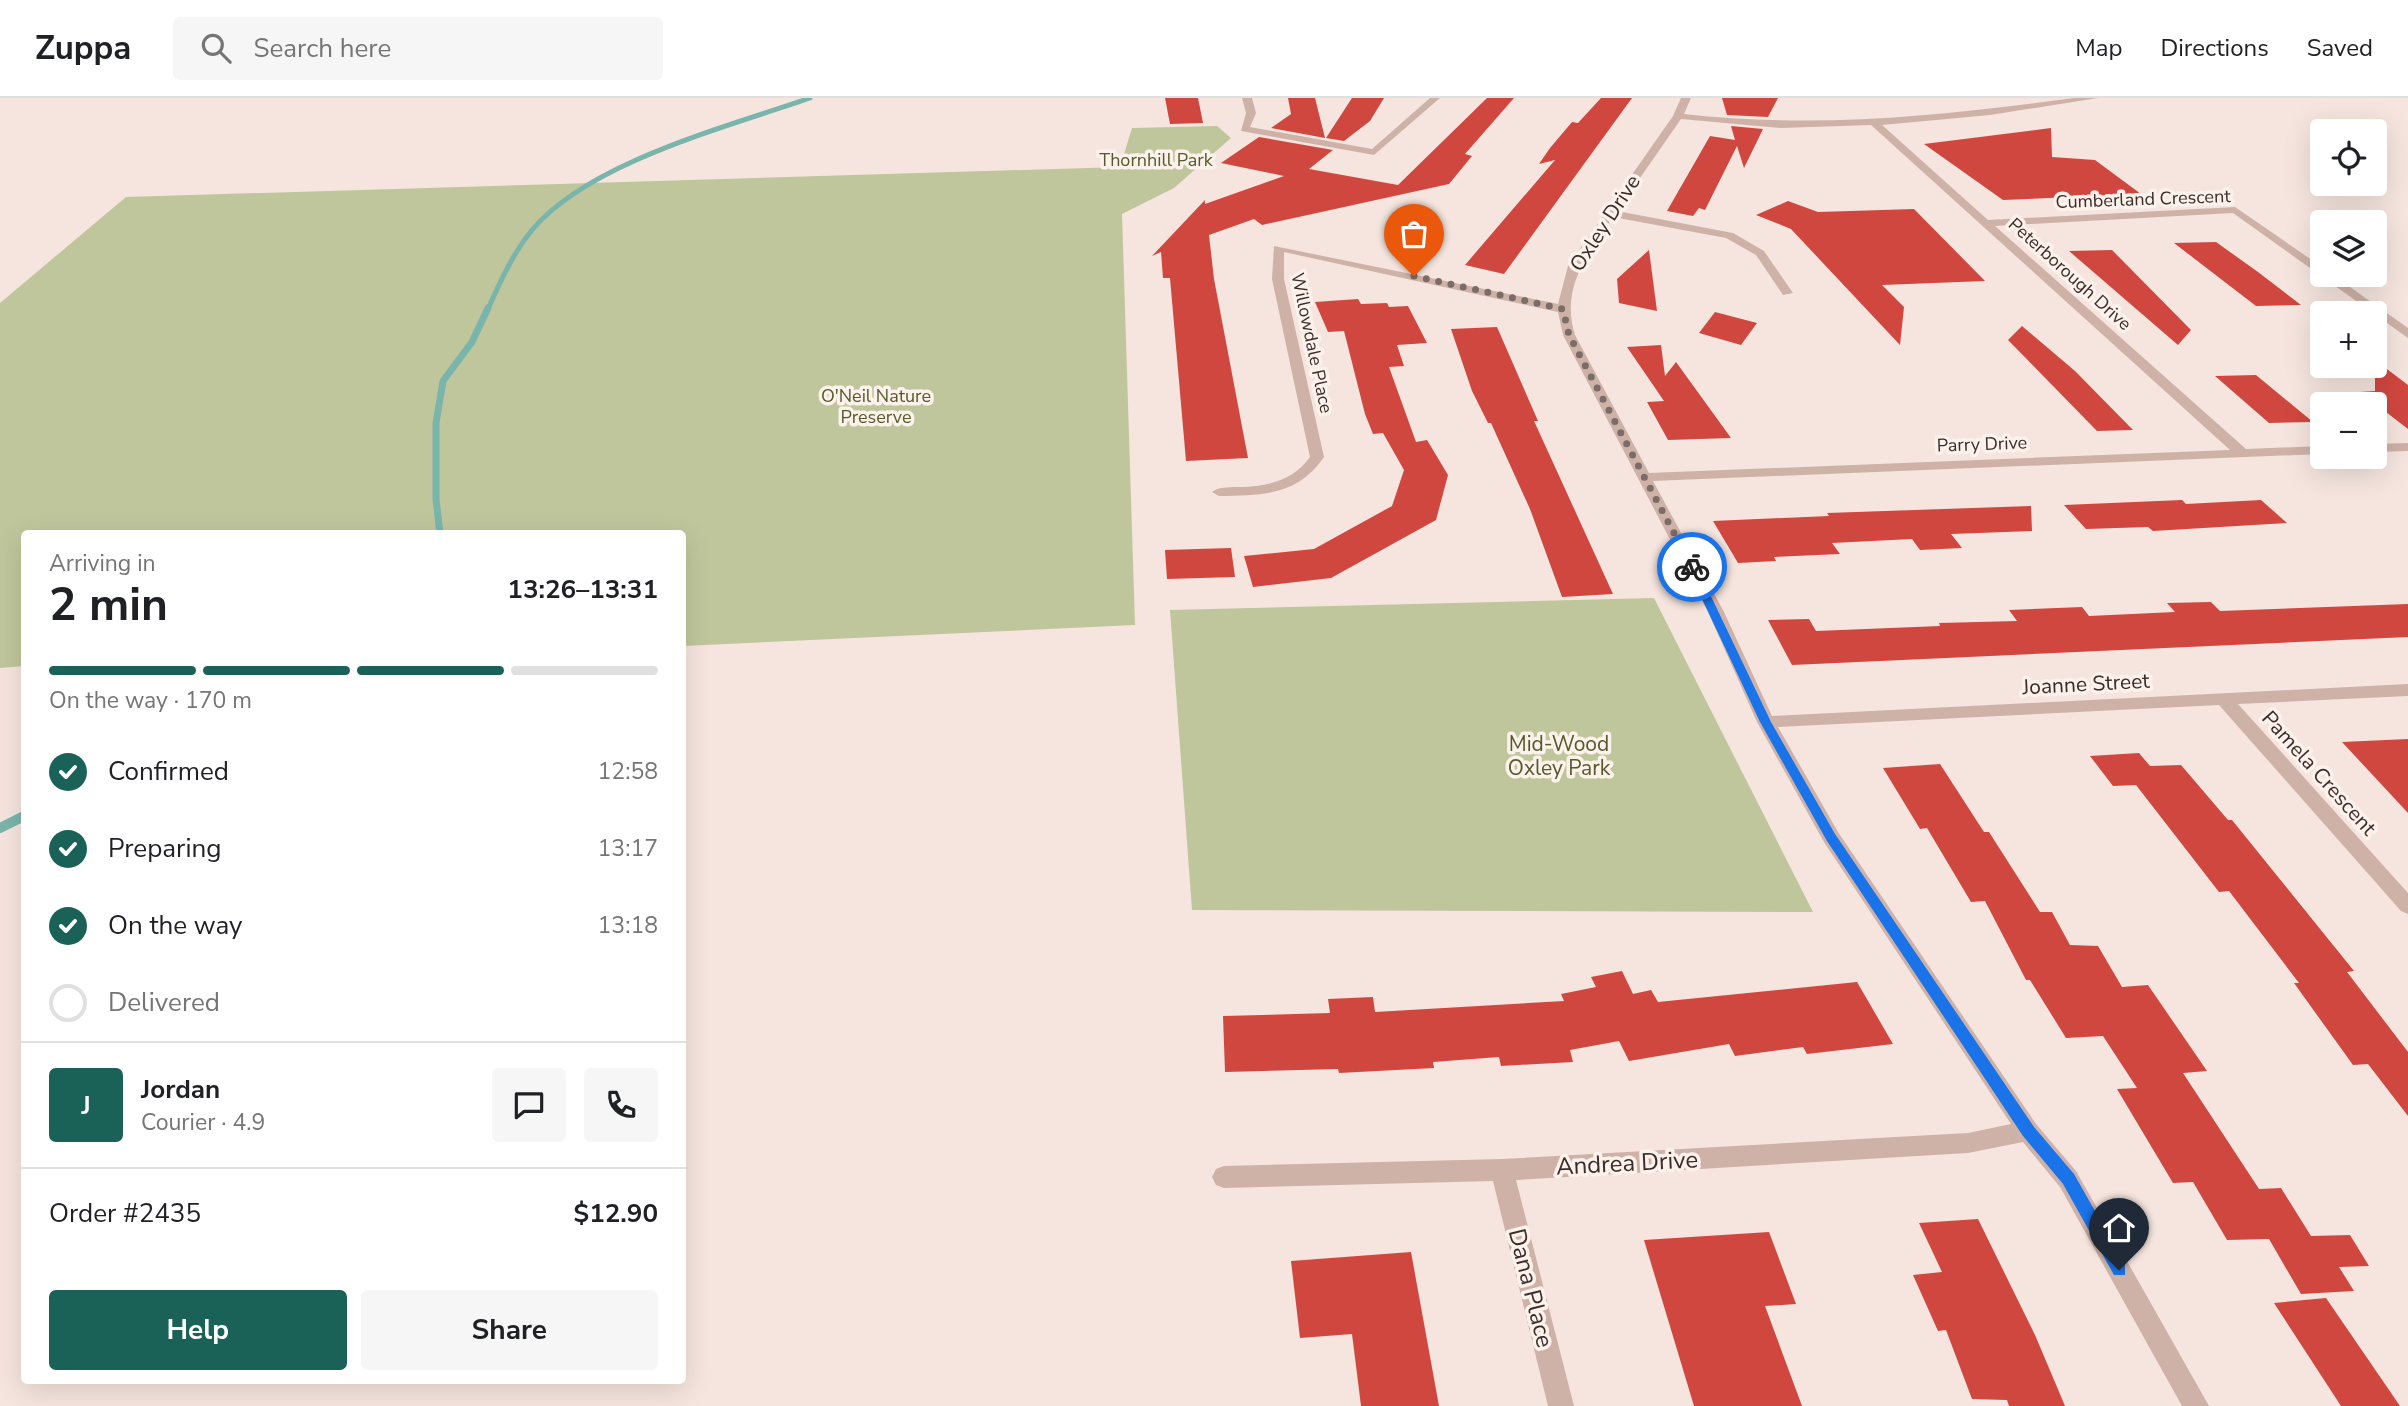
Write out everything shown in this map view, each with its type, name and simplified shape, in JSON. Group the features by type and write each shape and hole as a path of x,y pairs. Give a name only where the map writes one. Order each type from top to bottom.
{"street":[{"path":"1247,98 1251,113 1244,129 1374,152 1396,136 1435,98"},
{"name":"Oxley Drive","path":"1686,98 1678,116 1574,266 1565,286 1563,309 1569,335 1716,612 1766,722 1831,837 2028,1131 2068,1179 2196,1406"},
{"path":"2018,98 2035,106"},
{"path":"1678,116 1738,123 1873,122 1958,117 2093,98"},
{"name":"Peterborough Drive","path":"1873,122 2242,453"},
{"name":"Cumberland Crescent","path":"1987,223 2235,210 2310,264"},
{"path":"1610,213 1729,235 1760,253 1787,293"},
{"name":"Willowdale Place","path":"1219,492 1260,491 1280,487 1299,479 1317,457 1279,279 1278,248 1563,309"},
{"name":"Cumberland Crescent","path":"2342,287 2408,334"},
{"path":"2387,448 2408,447"},
{"name":"Parry Drive","path":"1644,477 2310,450"},
{"name":"Joanne Street","path":"1766,722 2408,690"},
{"name":"Pamela Crescent","path":"2225,701 2408,906"},
{"name":"Andrea Drive","path":"1224,1177 1502,1170 1968,1143 2028,1131"},
{"name":"Dana Place","path":"1502,1170 1561,1406"}],"green space":[{"name":"O'Neil Nature Preserve","path":"1217,126 1231,138 1174,188 1122,214 1135,625 686,646 686,530 21,530 21,666 0,668 0,303 126,197 1120,167 1132,128"},
{"name":"Mid-Wood Oxley Park","path":"1654,598 1813,912 1192,910 1170,610"}],"building":[{"path":"1165,98 1198,98 1203,123 1170,124"},
{"path":"1288,98 1315,98 1325,138 1271,128 1291,114"},
{"path":"1352,98 1384,98 1370,121 1344,141 1326,138"},
{"path":"1487,98 1514,98 1465,154 1472,156 1449,184 1262,225 1254,219 1209,235 1214,279 1248,458 1186,461 1170,278 1163,278 1161,252 1152,256 1205,200 1205,204 1284,176 1221,163 1259,137 1333,150 1309,169 1398,185"},
{"path":"1601,98 1632,98 1504,274 1465,265 1555,160 1539,164 1550,148 1572,122 1578,123"},
{"path":"1722,98 1778,98 1768,117 1727,115"},
{"path":"1731,126 1763,129 1744,168 1737,146 1705,210 1699,208 1693,216 1667,211 1710,136 1735,140"},
{"path":"2051,128 2052,157 2095,160 2141,194 2003,200 1924,144"},
{"path":"1788,201 1818,212 1914,209 1985,281 1882,285 1904,307 1900,345 1791,229 1756,215"},
{"path":"2216,242 2301,305 2256,306 2174,243"},
{"path":"1649,250 1657,311 1619,303 1617,279"},
{"path":"2112,250 2191,330 2178,345 2069,251"},
{"path":"1358,299 1361,304 1387,303 1389,307 1408,306 1427,343 1397,345 1404,366 1389,367 1416,442 1427,440 1448,475 1436,520 1331,578 1253,587 1244,556 1314,549 1392,506 1404,470 1383,433 1373,434 1365,414 1344,331 1328,332 1315,302"},
{"path":"1715,312 1757,323 1741,345 1699,333"},
{"path":"2022,326 2075,371 2133,430 2097,431 2008,340"},
{"path":"1497,327 1538,421 1534,421 1613,594 1562,597 1530,509 1491,423 1488,423 1472,391 1451,329"},
{"path":"1661,345 1665,376 1676,362 1731,438 1668,440 1647,402 1664,401 1627,347"},
{"path":"2387,369 2408,385 2408,429 2387,413 2387,392 2360,392 2375,391 2375,378 2387,378"},
{"path":"2256,375 2310,422 2269,423 2215,376"},
{"path":"2182,500 2186,504 2261,500 2287,523 2153,531 2148,527 2086,529 2064,505"},
{"path":"2031,506 2032,531 1951,534 1962,548 1920,550 1912,539 1832,543 1840,554 1774,557 1776,561 1738,563 1713,521 1829,516 1827,513"},
{"path":"1231,548 1235,577 1167,579 1165,550"},
{"path":"2211,602 2220,611 2408,604 2408,637 1792,665 1768,620 1809,619 1816,631 1940,626 1939,623 2017,621 2009,610 2082,607 2089,616 2175,612 2167,603"},
{"path":"2408,739 2408,813 2342,742"},
{"path":"2139,753 2150,766 2181,765 2228,820 2232,820 2354,971 2347,972 2408,1052 2408,1116 2368,1064 2353,1065 2294,983 2299,983 2229,891 2219,892 2136,785 2113,786 2090,756"},
{"path":"1940,764 1984,832 1989,832 2040,912 2052,912 2070,945 2098,946 2122,987 2148,985 2207,1071 2183,1073 2259,1189 2281,1188 2311,1236 2350,1235 2369,1266 2339,1267 2354,1291 2301,1294 2269,1239 2227,1240 2193,1182 2173,1183 2117,1089 2137,1088 2103,1036 2066,1038 2030,980 2026,980 1985,901 1971,902 1927,828 1920,829 1883,768"},
{"path":"1622,971 1633,994 1651,990 1658,1002 1857,982 1893,1044 1807,1054 1803,1047 1735,1056 1729,1044 1629,1061 1619,1041 1570,1050 1573,1062 1501,1066 1499,1057 1433,1062 1434,1068 1339,1073 1338,1069 1225,1072 1223,1016 1330,1013 1328,999 1373,997 1375,1012 1564,1001 1561,994 1596,987 1591,977"},
{"path":"1978,1219 2035,1335 2065,1406 2009,1406 2007,1400 1972,1399 1946,1330 1938,1331 1913,1275 1942,1272 1919,1223"},
{"path":"1769,1232 1796,1304 1765,1306 1802,1406 1694,1406 1644,1240"},
{"path":"1411,1252 1439,1406 1361,1406 1352,1334 1300,1338 1291,1261"},
{"path":"2326,1298 2400,1406 2341,1406 2274,1303"}],"waterway":[{"path":"488,309 513,258 532,230 557,206 588,185 661,149 810,98"},
{"path":"440,530 436,499 436,423 443,381 472,342 488,308"},
{"path":"0,828 21,818"}],"way so far":[{"path":"1414,276 1563,309 1569,335 1692,567"}],"route":[{"path":"1692,567 1716,612 1766,722 1831,837 2028,1131 2068,1179 2119,1270"}],"park label":[{"name":"Thornhill Park","path":"1156,160"}]}
